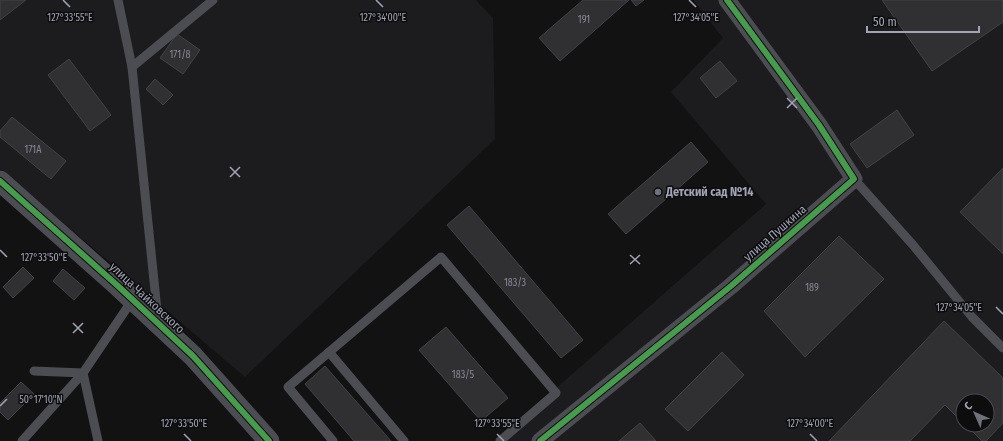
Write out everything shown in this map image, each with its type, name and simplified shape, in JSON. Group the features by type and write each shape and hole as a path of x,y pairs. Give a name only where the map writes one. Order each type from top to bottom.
{"street":[{"path":"726,0 820,126 854,179"},
{"name":"улица Пушкина","path":"540,441 731,286 854,179"},
{"name":"улица Чайковского","path":"0,181 133,299 159,324 192,356 269,441"}],"lane":[{"path":"118,0 132,67 159,324"},
{"path":"132,67 213,0"},
{"path":"854,179 913,245 972,317 1003,348"},
{"path":"333,441 288,387 441,257 556,393 500,441"},
{"path":"22,441 83,373 133,299"},
{"path":"329,352 404,441"},
{"path":"34,371 83,373"},
{"path":"83,373 98,441"}],"shaded area":[{"path":"0,0 476,0 493,18 495,139 245,377 0,169"},
{"path":"693,0 1003,0 1003,441 496,441 766,204 671,92 723,38"}],"building":[{"path":"0,0 26,0 0,20"},
{"path":"583,0 629,0 560,61 539,38"},
{"path":"631,0 644,0 636,6"},
{"path":"882,0 1003,0 1003,22 932,71"},
{"path":"177,34 200,50 183,74 160,58"},
{"path":"69,59 111,115 90,131 48,75"},
{"path":"720,61 737,81 716,98 700,78"},
{"path":"155,79 173,95 163,105 146,89"},
{"path":"897,110 914,135 867,168 850,144"},
{"path":"12,117 66,161 51,179 0,137 0,131"},
{"path":"691,142 708,162 626,234 608,214"},
{"path":"1003,168 1003,254 960,212"},
{"path":"469,206 583,340 561,358 447,225"},
{"path":"839,236 884,279 805,357 764,311"},
{"path":"23,267 34,278 13,298 3,287"},
{"path":"63,269 85,288 74,300 53,281"},
{"path":"944,321 1003,378 1003,423 995,431 995,393 955,393 955,415 945,405 910,441 829,441"},
{"path":"446,327 508,398 481,421 419,350"},
{"path":"722,352 744,375 688,431 665,409"},
{"path":"325,366 391,441 354,441 305,384"},
{"path":"21,382 34,394 8,420 0,412 0,403"},
{"path":"640,423 656,441 619,441"},
{"path":"974,433 994,433 986,441 982,441"}],"cycle path":[{"path":"540,441 731,286 854,179 819,125 727,0"},
{"path":"0,181 118,286 193,356 269,441"}],"place":[{"name":"Детский сад №14","path":"658,192"}]}
